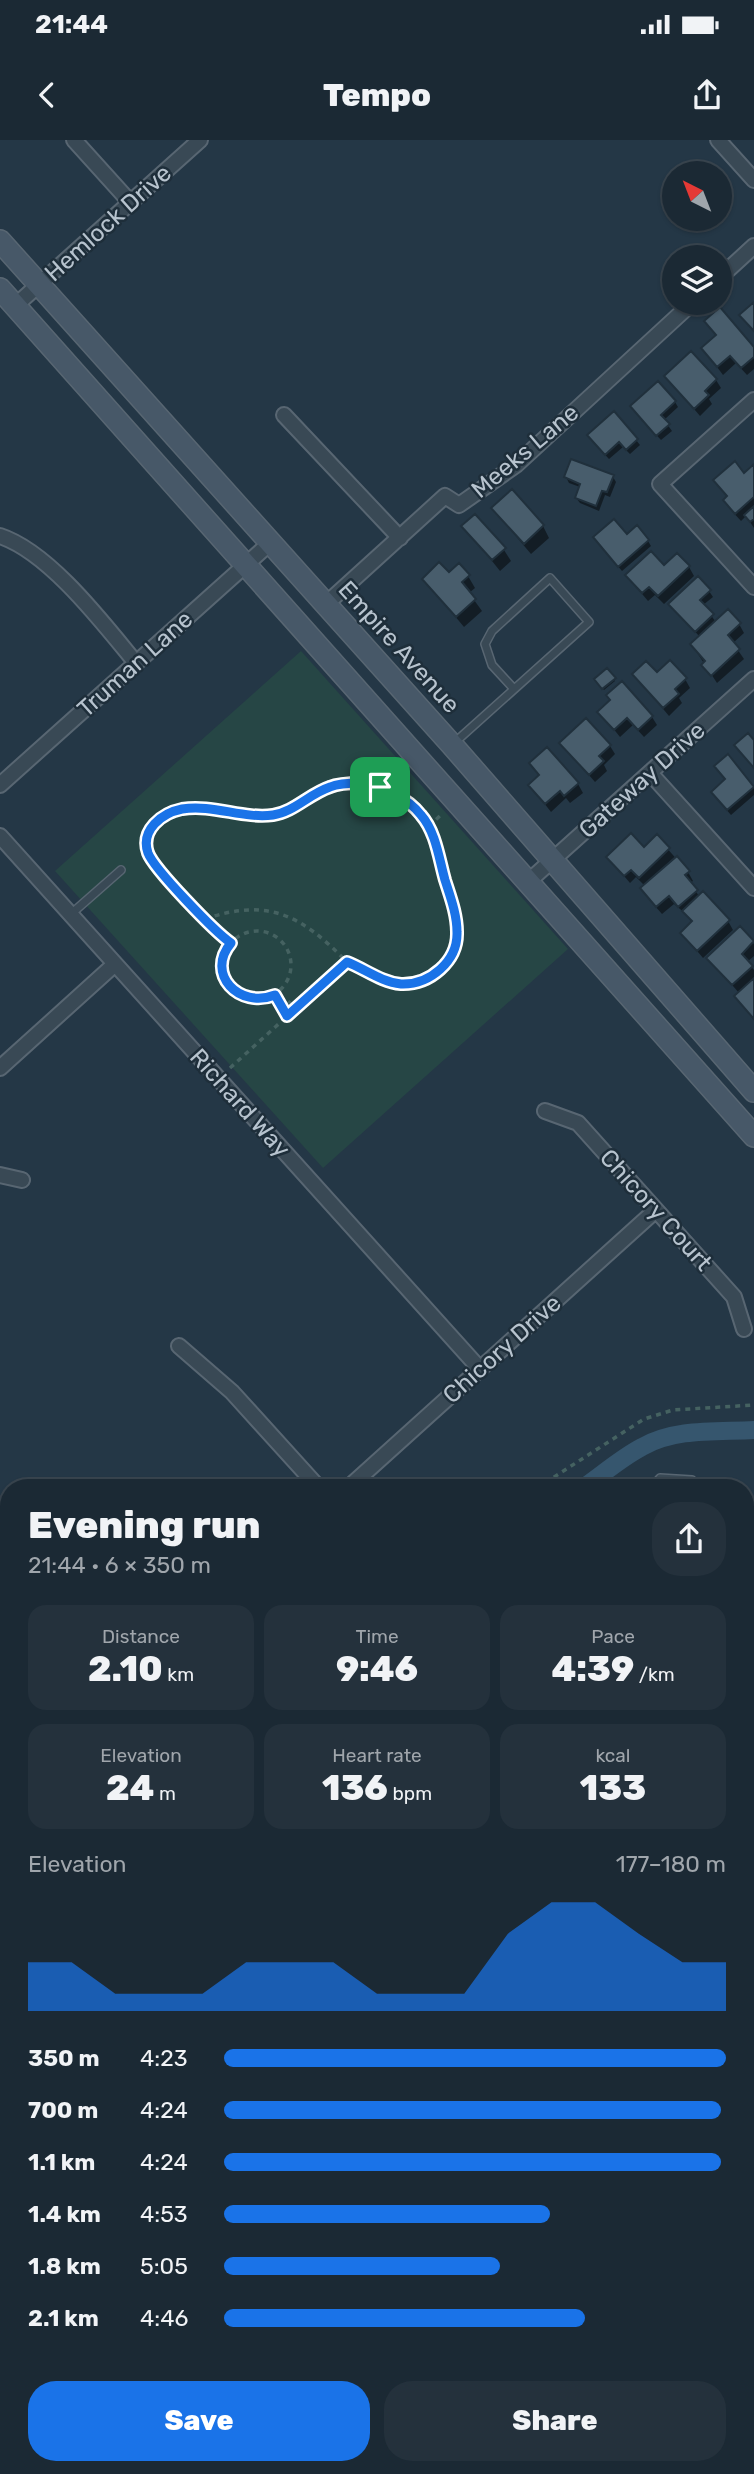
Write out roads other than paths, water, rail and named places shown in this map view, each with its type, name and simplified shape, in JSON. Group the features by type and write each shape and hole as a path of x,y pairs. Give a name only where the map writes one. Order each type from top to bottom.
{"main road":[{"name":"Empire Avenue","path":"0,241 452,745 754,1091"},
{"path":"0,289 754,1136"}],"street":[{"path":"74,140 130,202"},
{"name":"Hemlock Drive","path":"15,306 200,140"},
{"path":"718,140 754,180"},
{"path":"732,266 754,246"},
{"name":"Meeks Lane","path":"325,605 445,496 459,505 516,465 679,315"},
{"path":"754,400 660,484 754,587"},
{"path":"284,415 400,538"},
{"path":"0,536 25,548 50,566 136,663"},
{"name":"Truman Lane","path":"0,785 270,544"},
{"name":"Gateway Drive","path":"529,881 754,679"},
{"path":"650,773 754,888"},
{"name":"Richard Way","path":"0,836 480,1369"},
{"path":"0,1068 115,964"},
{"name":"Chicory Court","path":"545,1111 578,1123 734,1297 744,1329"},
{"path":"0,1175 22,1180"},
{"name":"Chicory Drive","path":"358,1479 656,1210"},
{"path":"179,1346 232,1392 311,1479"}],"lane":[{"path":"452,745 589,622 550,578 492,631 485,644 492,665 514,689"},
{"path":"70,914 121,870"}],"waterway":[{"path":"595,1479 627,1456 655,1441 696,1432 754,1430"}]}
